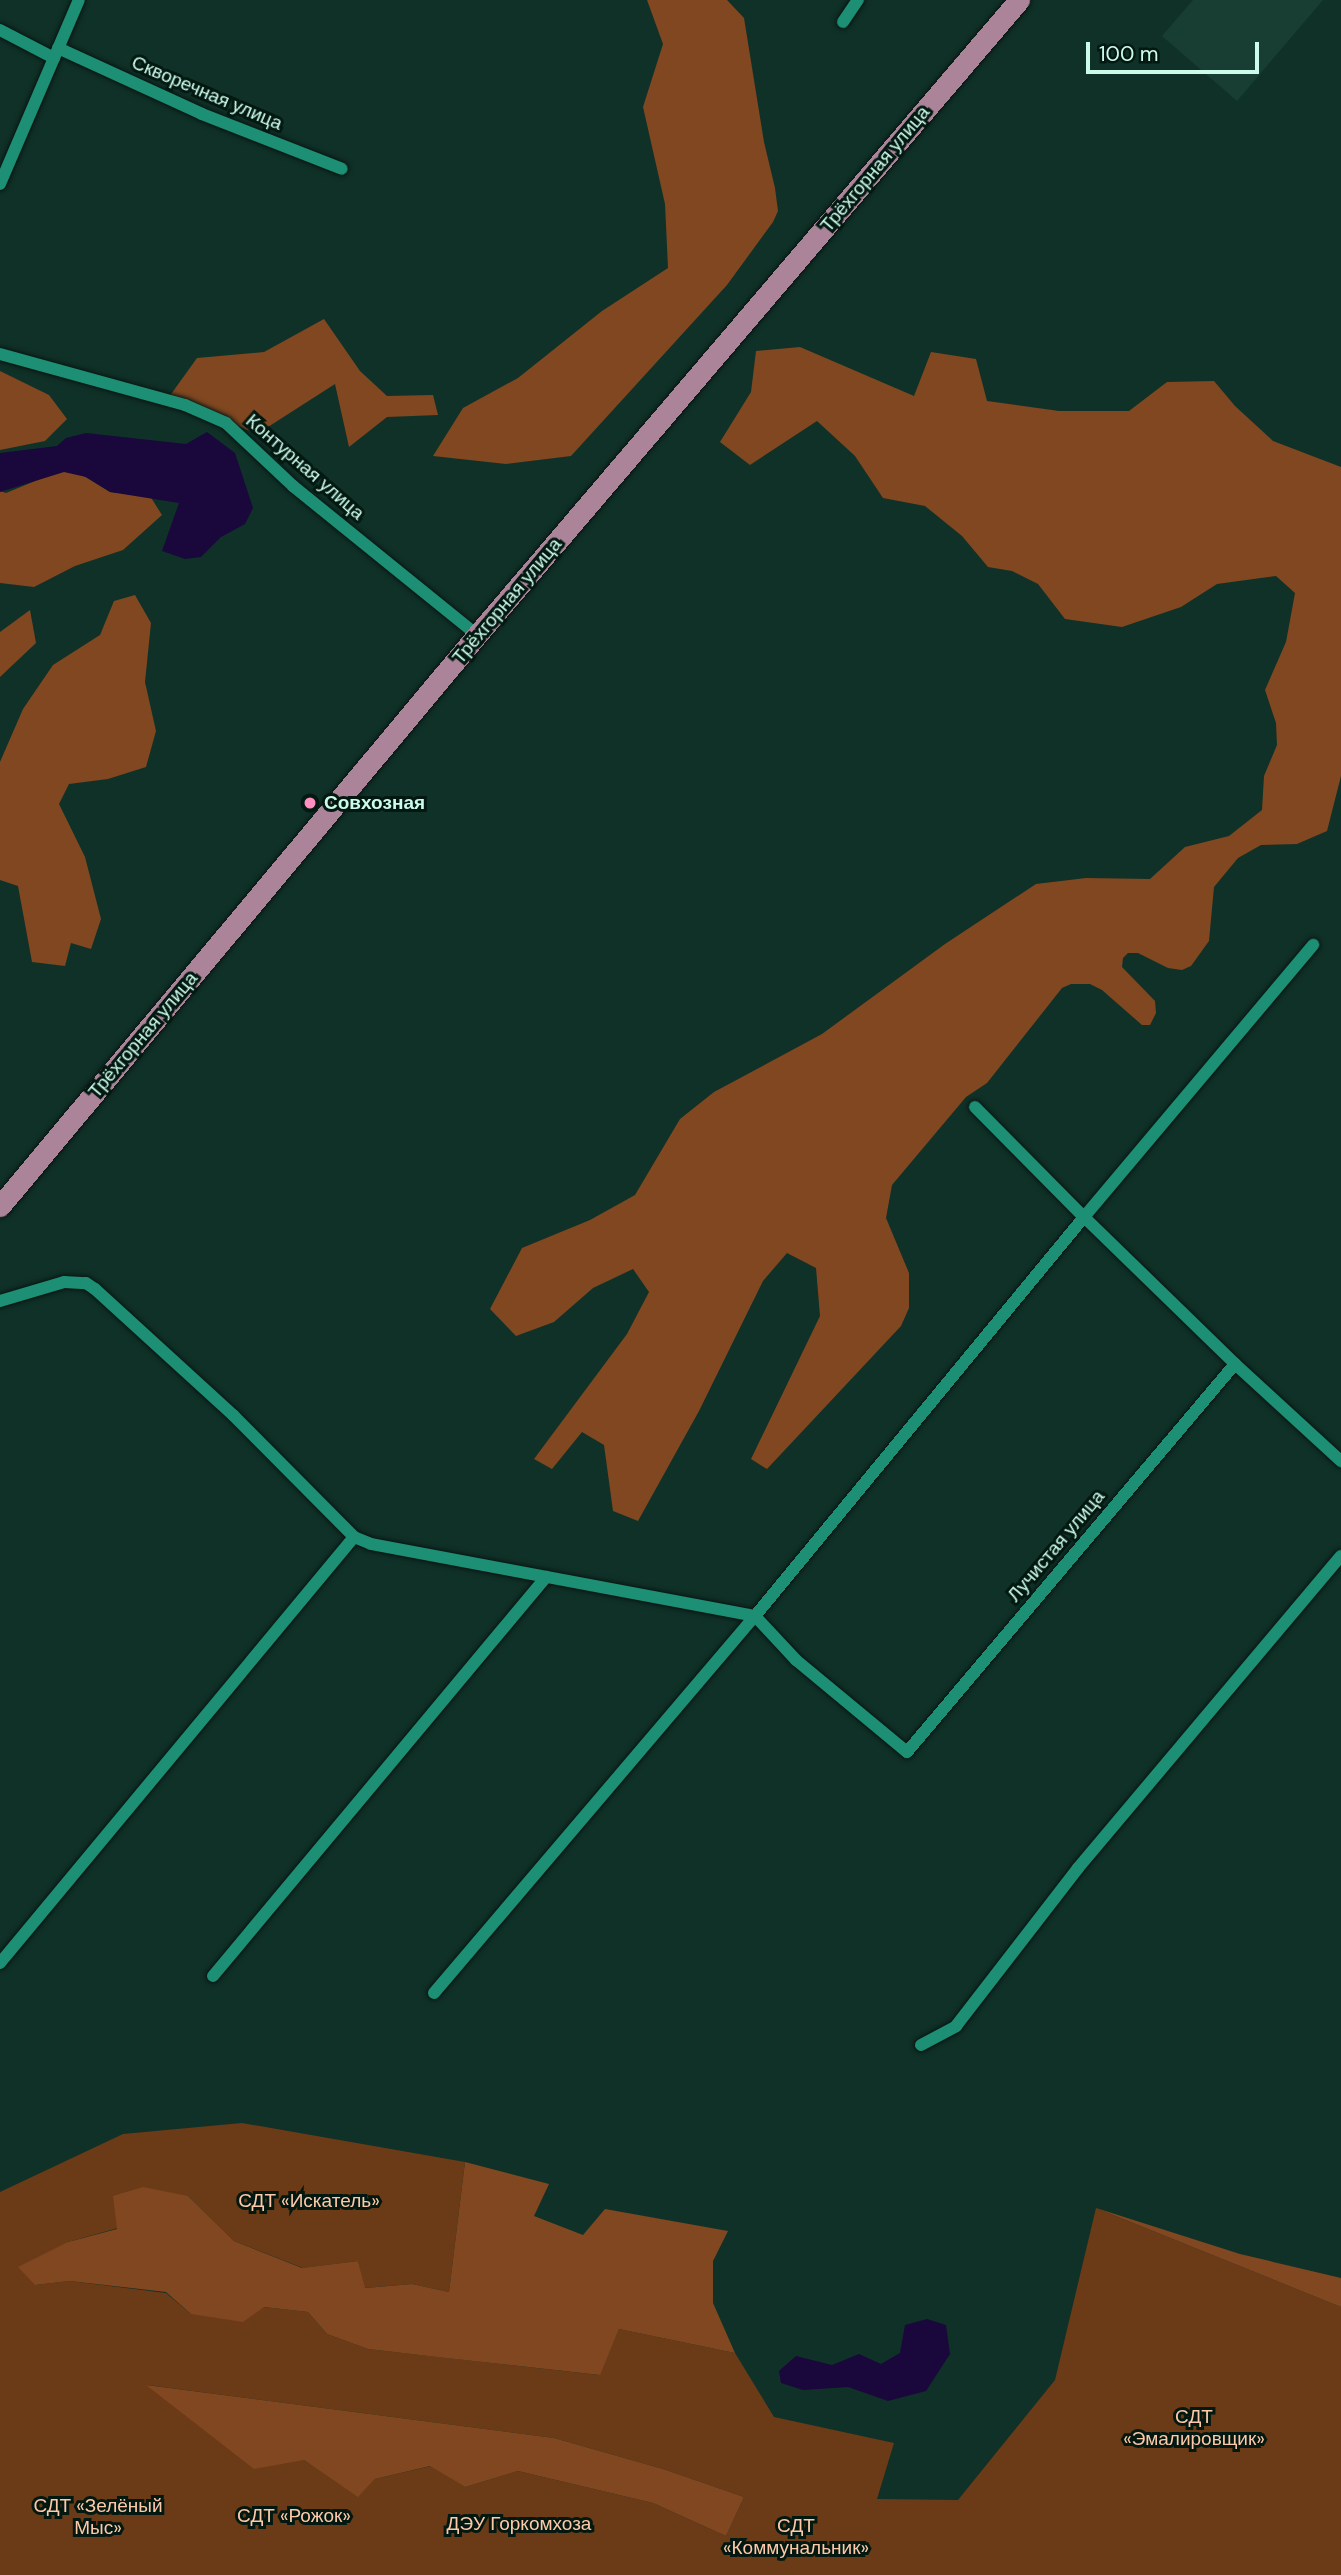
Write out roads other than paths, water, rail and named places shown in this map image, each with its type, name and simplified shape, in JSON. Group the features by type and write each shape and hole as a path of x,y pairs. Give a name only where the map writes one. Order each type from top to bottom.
{"highway":[{"name":"Трёхгорная улица","path":"0,1206 477,635 1019,0"}],"street":[{"path":"0,184 79,0"},
{"path":"843,22 858,0"},
{"name":"Скворечная улица","path":"0,30 342,169"},
{"name":"Контурная улица","path":"0,354 185,405 226,423 293,486 477,635"},
{"path":"434,1993 755,1616 1084,1217 1313,945"},
{"path":"975,1107 1234,1364 1341,1461"},
{"path":"0,1301 64,1282 86,1283 233,1415 355,1537 371,1544 755,1616"},
{"name":"Лучистая улица","path":"755,1616 796,1660 907,1752 1234,1364"},
{"path":"0,1963 355,1537"},
{"path":"921,2045 956,2026 1078,1868 1341,1556"},
{"path":"213,1976 546,1577"}],"place":[{"name":"Совхозная","path":"310,803"}],"park label":[{"name":"СДТ «Искатель»","path":"309,2201"},
{"name":"СДТ «Эмалировщик»","path":"1194,2428"},
{"name":"СДТ «Рожок»","path":"294,2516"},
{"name":"СДТ «Зелёный Мыс»","path":"98,2517"},
{"name":"ДЭУ Горкомхоза","path":"519,2524"},
{"name":"СДТ «Коммунальник»","path":"796,2537"}]}
